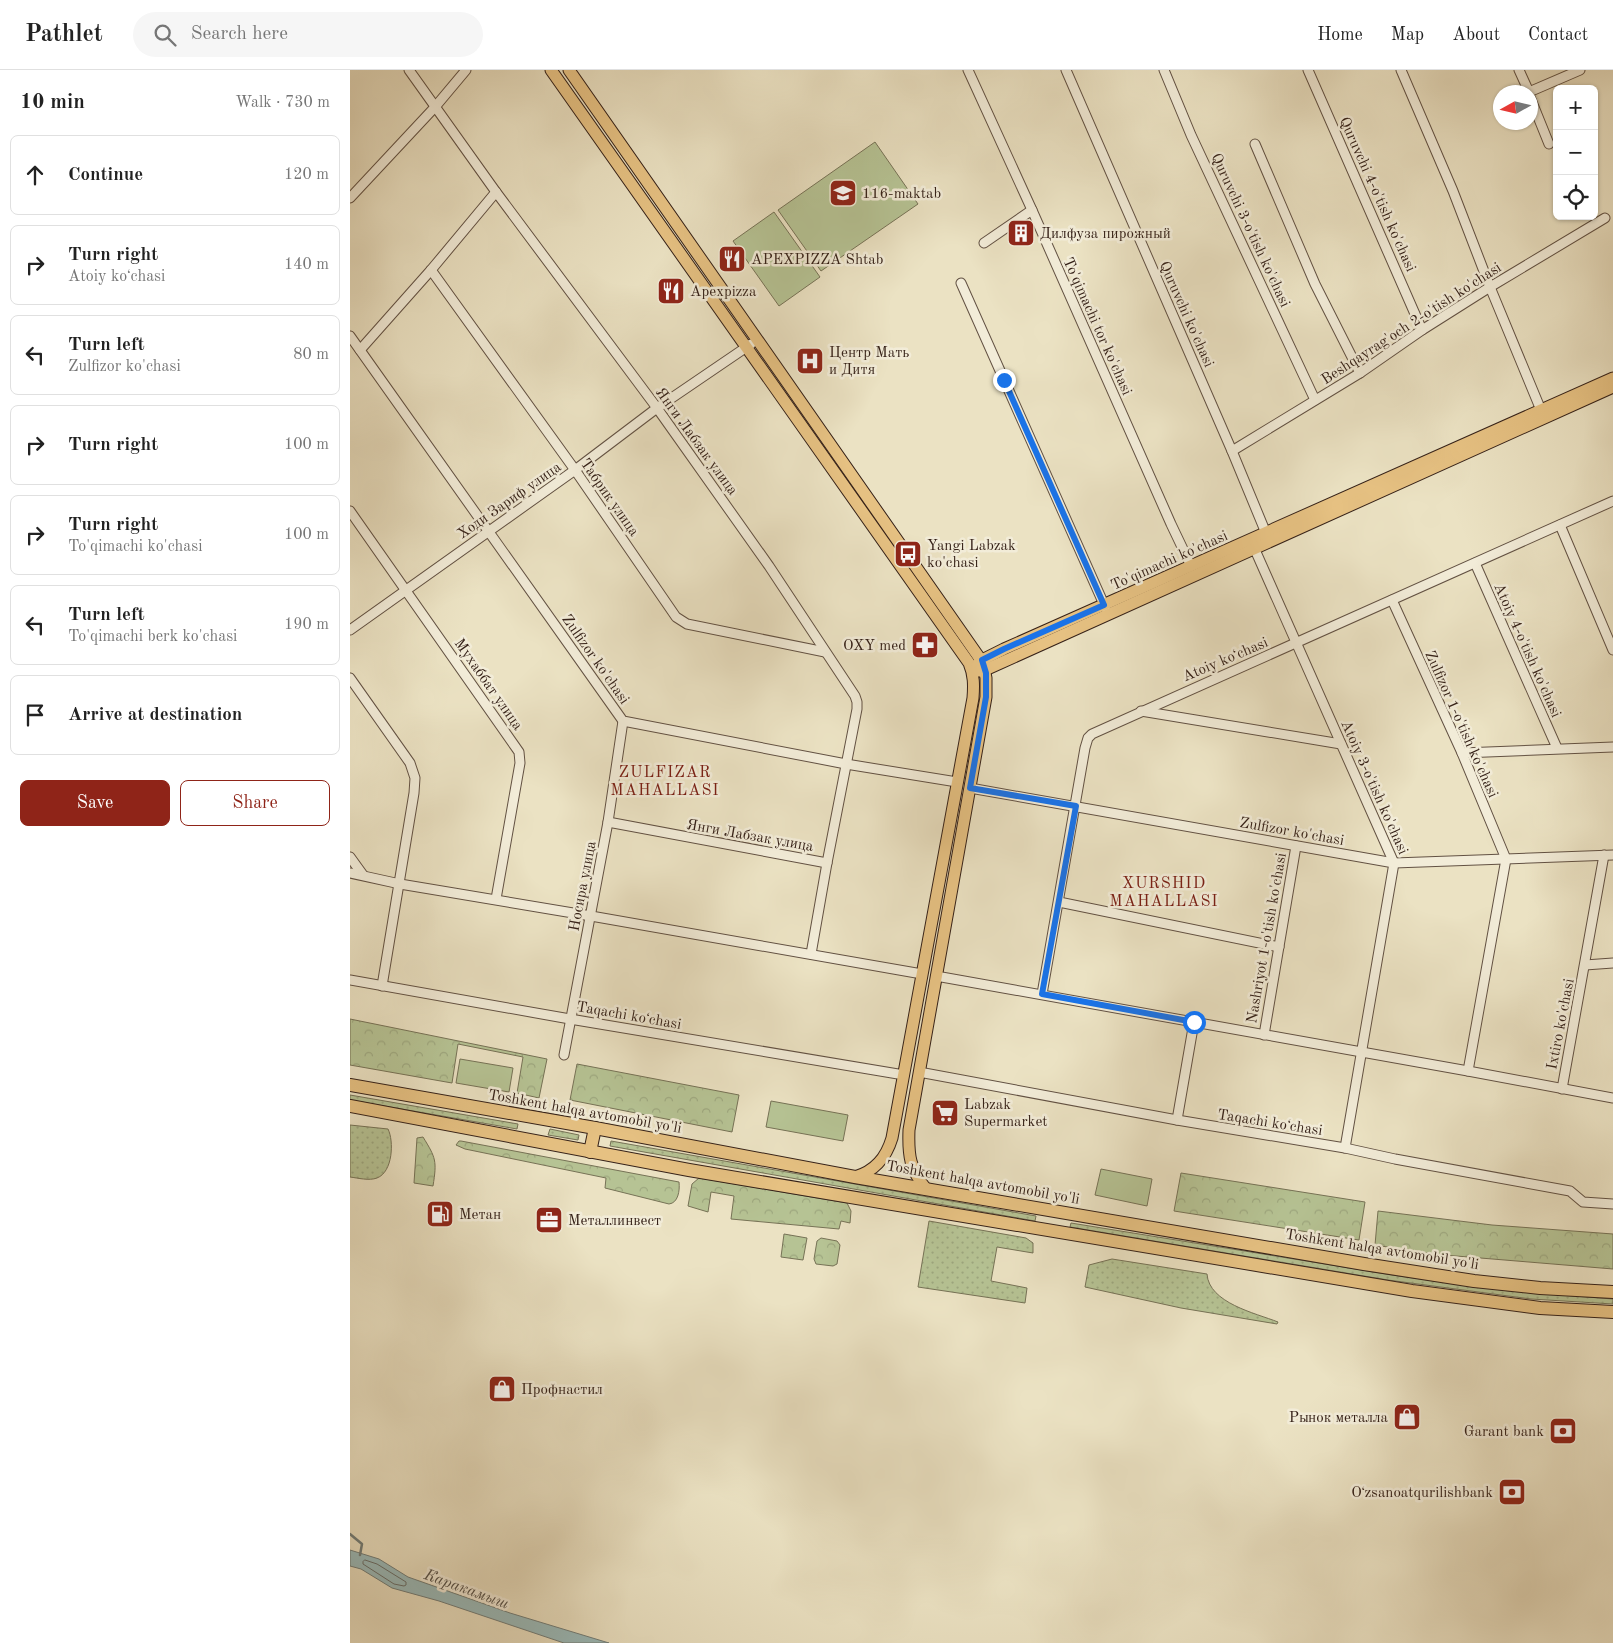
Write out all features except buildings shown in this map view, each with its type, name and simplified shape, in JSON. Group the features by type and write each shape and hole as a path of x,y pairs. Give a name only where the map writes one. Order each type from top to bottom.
{"highway":[{"name":"Toshkent halqa avtomobil yo'li","path":"350,1085 595,1128 854,1177 1474,1281 1540,1288 1613,1292"},
{"path":"350,1106 689,1170 1048,1232 1457,1298 1540,1308 1613,1312"},
{"path":"527,1140 532,1117"},
{"path":"590,1152 595,1128"},
{"path":"1048,1232 1052,1211"}],"main road":[{"path":"551,70 969,663 972,671 973,698 892,1138 882,1160 871,1170 854,1177"},
{"path":"569,70 984,665 986,697 910,1120 908,1141 910,1162 918,1179 926,1189"},
{"name":"To'qimachi ko'chasi","path":"1106,609 1191,566 1267,538 1543,413 1613,378"},
{"name":"To'qimachi ko'chasi","path":"1543,413 1613,387"},
{"name":"To'qimachi ko'chasi","path":"972,671 984,665 1004,649 1106,609 1252,544"},
{"path":"896,1117 910,1120"}],"street":[{"name":"Янги Лабзак улица","path":"409,70 496,192 657,408 769,566 855,696 857,702 811,954"},
{"path":"350,198 435,107 466,70"},
{"name":"To'qimachi tor ko'chasi","path":"968,70 1191,566"},
{"name":"Quruvchi ko'chasi","path":"1066,70 1232,451 1267,538"},
{"name":"Quruvchi 3-o'tish ko'chasi","path":"1164,70 1191,135 1315,400"},
{"name":"Quruvchi 4-o'tish ko'chasi","path":"1308,70 1422,330"},
{"path":"1402,70 1543,413"},
{"path":"1519,70 1526,85"},
{"path":"1538,88 1580,70"},
{"path":"1538,117 1549,144"},
{"path":"1255,144 1315,284 1360,373"},
{"path":"360,350 431,270 496,192"},
{"path":"984,243 1032,210"},
{"name":"Beshqayrag'och 2-o'tish ko'chasi","path":"1232,451 1360,373 1422,330 1490,287 1604,218"},
{"name":"Табрик улица","path":"431,270 575,470 676,617 687,624 825,652"},
{"path":"961,283 1106,609"},
{"name":"Zulfizor ko'chasi","path":"350,336 623,721 846,764 957,782"},
{"name":"Ходи Зариф улица","path":"350,630 407,591 488,530 575,470 657,408 757,340"},
{"name":"Atoiy koʻchasi","path":"1042,994 1088,738 1098,731 1142,711 1613,501"},
{"name":"Мухаббат улица","path":"350,511 519,752 520,763 496,899"},
{"path":"1560,525 1613,650"},
{"name":"Atoiy 3-o'tish ko'chasi","path":"1252,544 1394,863 1345,1148"},
{"name":"Atoiy 4-o'tish ko'chasi","path":"1475,563 1557,748"},
{"name":"Zulfizor 1-o'tish ko'chasi","path":"1392,600 1462,753 1506,859"},
{"path":"350,678 410,763 415,778 400,884 382,986"},
{"path":"1142,711 1341,744"},
{"name":"Носира улица","path":"564,1056 608,822 623,721"},
{"path":"1462,753 1613,746"},
{"name":"Zulfizor ko'chasi","path":"970,788 1394,863 1609,855"},
{"name":"Янги Лабзак улица","path":"608,822 827,863"},
{"name":"Nashriyot 1-o'tish ko'chasi","path":"1264,1035 1296,846"},
{"name":"Ixtiro ko'chasi","path":"1562,1089 1585,965 1609,855"},
{"path":"350,857 363,876"},
{"path":"1468,1071 1506,859"},
{"path":"350,873 400,884 496,899 922,974"},
{"path":"1059,902 1279,947"},
{"name":"Ixtiro ko'chasi","path":"1585,965 1613,963"},
{"path":"936,976 1613,1098"},
{"name":"Taqachi koʻchasi","path":"350,980 904,1075"},
{"path":"1177,1120 1194,1022"},
{"name":"Taqachi koʻchasi","path":"919,1072 1177,1120 1345,1148 1395,1160 1570,1191 1583,1202 1613,1204"}],"green space":[{"path":"875,142 918,204 821,271 778,210"},
{"path":"774,212 820,277 779,306 733,241"},
{"path":"350,1019 547,1059 539,1098 517,1093 523,1057 458,1044 452,1083 350,1065"},
{"path":"460,1059 513,1068 509,1092 456,1083"},
{"path":"577,1064 739,1095 732,1132 570,1100"},
{"path":"350,1095 518,1124 517,1129 350,1100"},
{"path":"771,1101 848,1115 843,1141 766,1127"},
{"path":"350,1125 388,1129 391,1141 391,1156 386,1170 377,1178 350,1177"},
{"path":"550,1129 579,1135 578,1140 548,1135"},
{"path":"423,1137 431,1150 434,1160 433,1186 414,1183 417,1138"},
{"path":"459,1141 679,1182 679,1193 676,1199 669,1204 605,1188 606,1178 465,1149 456,1145"},
{"path":"611,1141 1036,1216 1035,1221 610,1146"},
{"path":"1101,1169 1152,1179 1147,1206 1095,1195"},
{"path":"1181,1173 1365,1202 1359,1240 1174,1211"},
{"path":"699,1178 847,1203 851,1211 850,1223 841,1221 839,1229 731,1219 734,1196 711,1192 708,1212 688,1206 692,1184"},
{"path":"1378,1211 1492,1225 1613,1234 1613,1269 1432,1254 1375,1245"},
{"path":"929,1221 1026,1238 1033,1243 1033,1253 997,1247 991,1281 1027,1288 1025,1303 918,1287"},
{"path":"1071,1223 1399,1276 1509,1291 1613,1299 1613,1304 1531,1299 1388,1280 1070,1227"},
{"path":"784,1234 807,1238 803,1260 781,1257"},
{"path":"821,1238 837,1241 840,1245 837,1264 833,1266 816,1264 814,1259 817,1241"},
{"path":"1112,1259 1207,1274 1210,1284 1224,1300 1246,1311 1278,1322 1277,1324 1181,1308 1085,1287 1089,1265"}],"water":[{"path":"350,1550 379,1559 408,1577 510,1613 609,1643 564,1643 439,1601 392,1588 361,1569 350,1566"}],"waterway":[{"path":"350,1534 362,1544 360,1555"}],"place":[{"name":"116-maktab","path":"843,193"},
{"name":"Дилфуза пирожный","path":"1021,233"},
{"name":"APEXPIZZA Shtab","path":"732,259"},
{"name":"Apexpizza","path":"671,291"},
{"name":"Центр Мать и Дитя","path":"810,361"},
{"name":"Yangi Labzak ko'chasi","path":"908,554"},
{"name":"OXY med","path":"925,645"},
{"name":"Labzak Supermarket","path":"945,1113"},
{"name":"Метан","path":"440,1214"},
{"name":"Металлинвест","path":"549,1220"},
{"name":"Профнастил","path":"502,1389"},
{"name":"Рынок металла","path":"1407,1417"},
{"name":"Garant bank","path":"1563,1431"},
{"name":"Oʻzsanoatqurilishbank","path":"1512,1492"}],"district":[{"name":"ZULFIZAR MAHALLASI","path":"665,780"},
{"name":"XURSHID MAHALLASI","path":"1164,891"}],"route":[{"path":"1004,380 1104,605 982,660 986,673 987,687 970,788 1076,806 1042,994 1194,1022"}],"water label":[{"name":"Каракамыш","path":"467,1588"}]}
